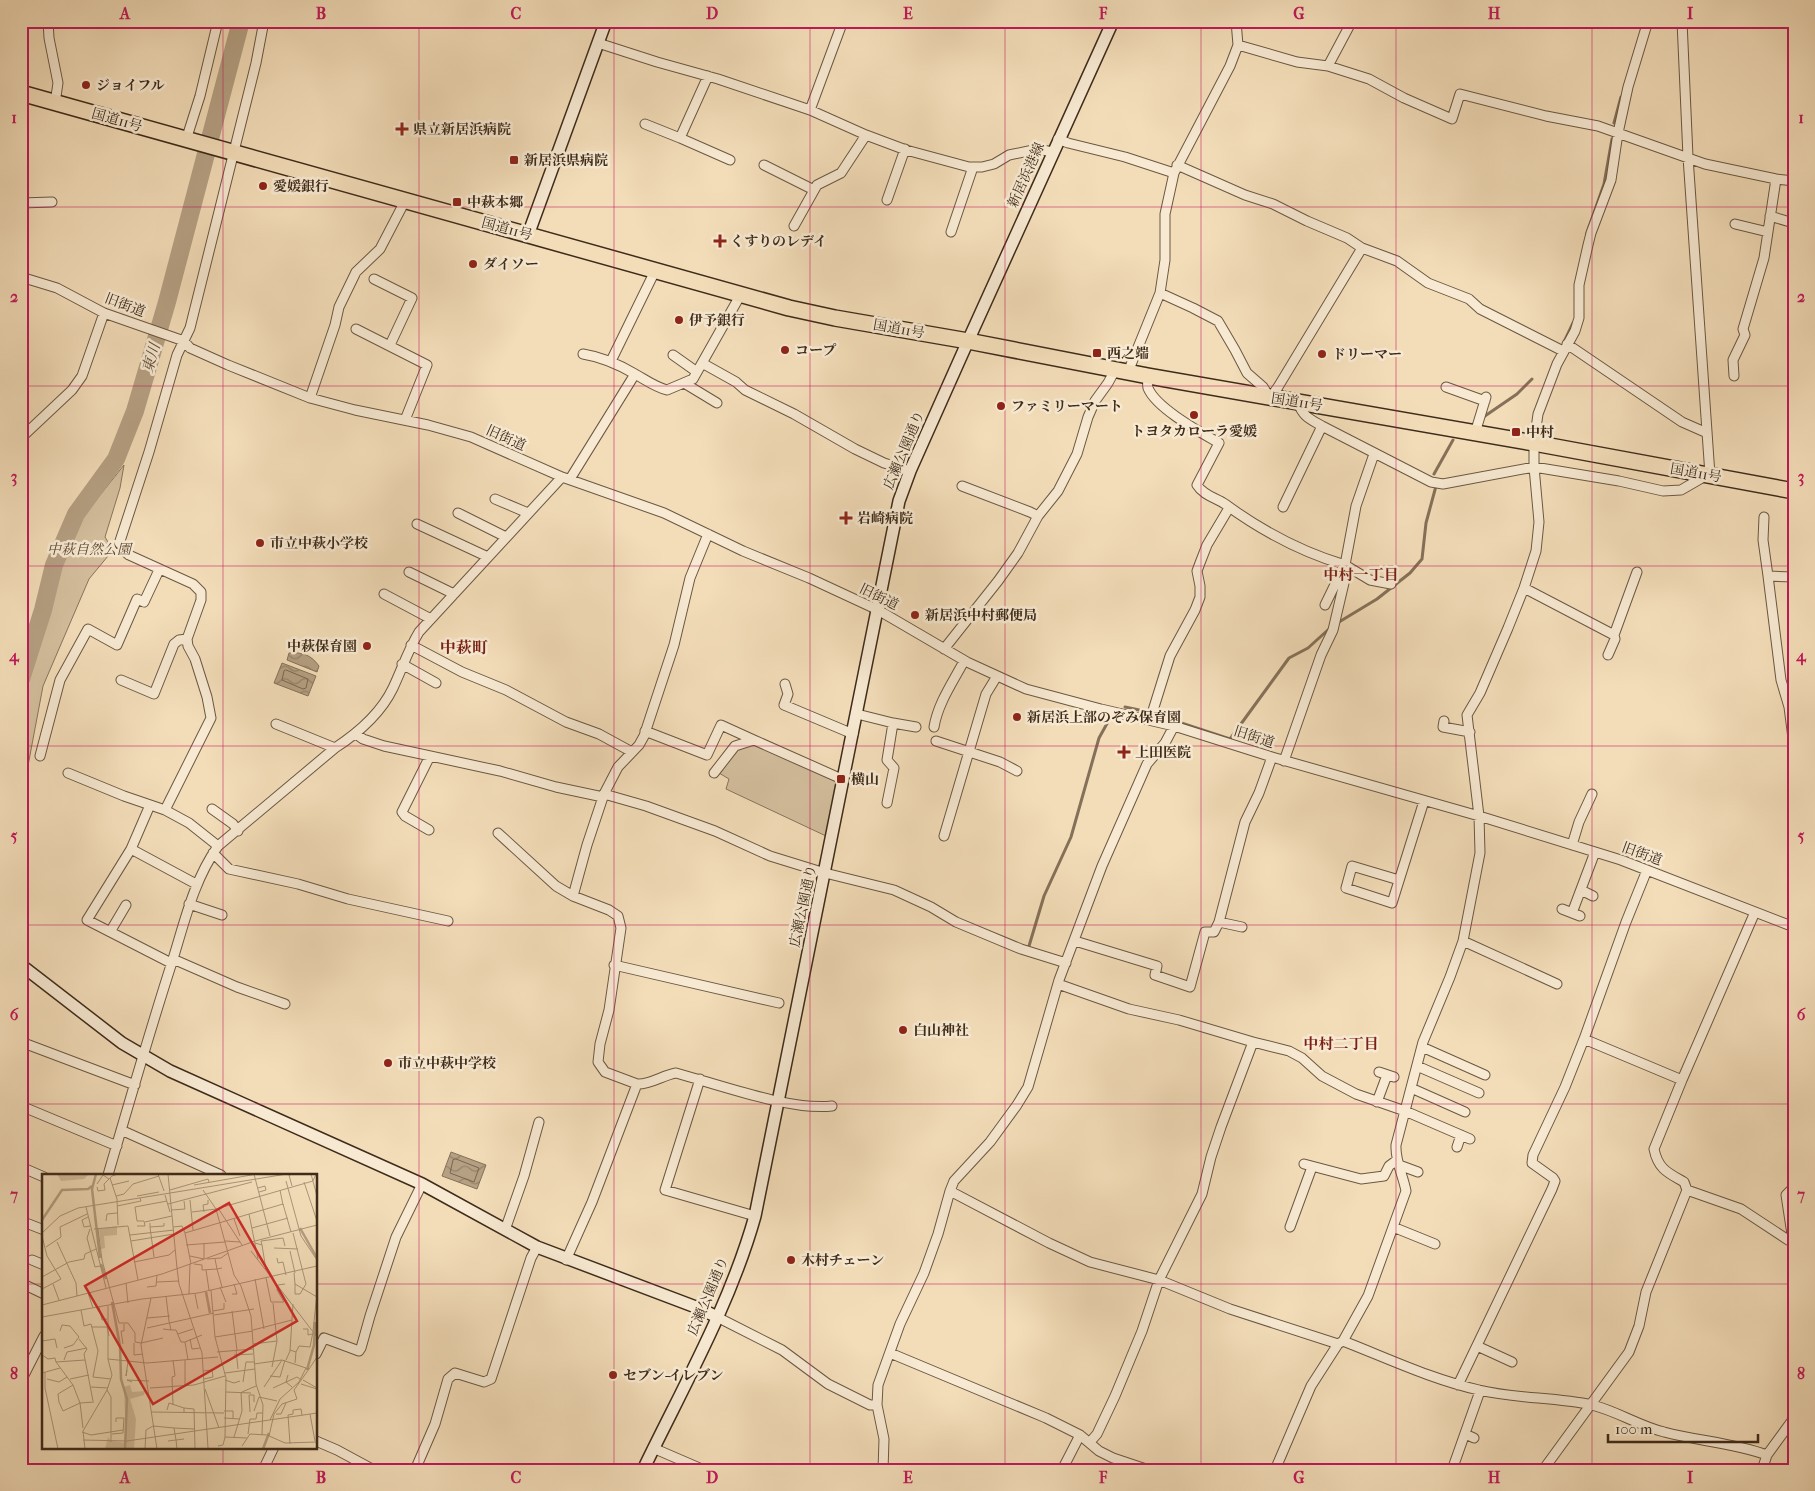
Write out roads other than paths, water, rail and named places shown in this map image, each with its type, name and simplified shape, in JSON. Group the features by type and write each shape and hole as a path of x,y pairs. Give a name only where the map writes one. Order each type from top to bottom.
{"highway":[{"name":"国道11号","path":"21,93 789,308 1270,398 1478,424 1534,444 1794,491"}],"street":[{"path":"48,21 49,38 58,83 56,103"},
{"path":"189,141 218,21"},
{"path":"165,810 211,718 205,689 187,640 201,600 201,592 193,584 159,570 124,552 121,548 120,536 149,452 178,354 180,340 190,328 229,152 256,64 264,21"},
{"path":"528,235 606,21"},
{"path":"810,110 843,21"},
{"name":"新居浜港線","path":"968,341 1113,21"},
{"path":"944,649 998,581 1018,553 1038,516 1058,491 1069,471 1095,401 1108,383 1121,371 1160,293 1165,260 1164,214 1175,169 1230,66 1238,45 1236,21"},
{"path":"1328,66 1352,21"},
{"path":"1275,1470 1311,1386 1341,1343 1368,1296 1406,1191 1398,1162 1396,1145 1422,1047 1463,941 1480,853 1479,816 1467,715 1480,693 1524,588 1536,551 1539,522 1534,444 1538,414 1579,318 1579,285 1591,233 1611,180 1618,133 1628,88 1648,21"},
{"path":"1298,402 1300,410 1305,416 1374,454 1431,482 1443,484 1534,467 1619,481 1663,491 1681,490 1709,475 1688,158 1682,21"},
{"path":"598,43 708,76 810,110 866,135 905,149 973,167 994,164 1009,155 1038,149 1052,152"},
{"path":"1238,45 1297,62 1328,66 1369,79 1404,98 1452,119 1460,94 1546,116 1598,126 1688,158 1730,170 1794,181"},
{"path":"680,138 708,76"},
{"path":"645,124 730,160"},
{"path":"794,226 817,185 840,173 866,135"},
{"path":"1058,139 1175,169 1273,204 1347,238 1362,248 1397,261 1428,283 1469,299 1480,309 1565,347 1682,422 1707,432"},
{"path":"887,200 905,149"},
{"path":"764,165 814,190"},
{"path":"951,232 973,167"},
{"path":"1734,376 1733,360 1746,334 1744,329 1764,258 1776,179"},
{"path":"310,398 339,307 356,272 380,249 406,201"},
{"path":"21,203 52,202"},
{"path":"1770,216 1790,222"},
{"path":"1735,224 1768,232"},
{"path":"1160,293 1218,321 1247,373 1263,386 1270,398 1362,248"},
{"path":"611,361 655,271"},
{"name":"旧街道","path":"21,277 57,288 104,313 180,340 190,348 228,365 310,398 362,412 450,431 566,478 664,514 878,610 964,661 1026,688 1101,709 1174,726 1284,761 1479,816 1648,870 1794,927"},
{"path":"374,279 412,298 390,345"},
{"path":"583,354 611,361 658,388 667,390 693,379 741,294"},
{"path":"21,438 72,390 82,376 104,313"},
{"path":"356,329 427,365 404,420"},
{"name":"広瀬公園通り","path":"643,1470 736,1274 755,1216 899,501 910,471 968,341"},
{"path":"673,355 697,372"},
{"path":"702,363 736,382 745,390 794,414 855,449 884,463 910,471"},
{"path":"110,1174 121,1130 196,884 215,849 335,748 356,734 393,689 411,645 430,619 528,513 566,478 635,374"},
{"path":"1148,376 1148,388 1157,400 1184,423 1219,443 1197,485 1200,490 1261,529 1291,545 1345,565 1370,580 1391,584"},
{"path":"684,383 716,403"},
{"path":"1446,387 1486,398 1478,424"},
{"path":"1283,507 1322,426"},
{"path":"1284,761 1321,655 1333,630 1344,583 1345,565 1356,506 1374,454"},
{"path":"962,486 1038,516"},
{"path":"495,499 528,513"},
{"path":"1150,720 1170,656 1196,610 1200,597 1197,570 1207,545 1229,508"},
{"path":"458,513 506,537"},
{"path":"1764,517 1763,540 1781,680 1790,707 1794,746"},
{"path":"417,524 488,557"},
{"path":"573,896 586,845 604,796 618,767 639,745 646,731 676,638 690,578 708,534"},
{"path":"1325,605 1345,565"},
{"path":"40,756 60,680 88,629 117,645 137,599 144,602 159,570"},
{"path":"409,572 454,594"},
{"path":"1608,655 1616,639 1614,634 1637,572"},
{"path":"1768,576 1794,577"},
{"path":"1524,588 1614,634"},
{"path":"384,594 430,619"},
{"path":"121,680 154,694 174,644 179,640 187,640"},
{"path":"411,645 462,672 506,690 566,722 599,734 632,752"},
{"path":"934,727 941,704 964,661"},
{"path":"402,664 436,683"},
{"path":"944,836 986,694 997,676"},
{"path":"785,684 788,694 784,705 853,734"},
{"path":"1786,697 1794,686"},
{"path":"857,714 916,727"},
{"path":"1444,721 1443,727 1470,732"},
{"path":"887,803 894,768 887,760 893,723"},
{"path":"276,724 335,748"},
{"path":"646,731 707,755 721,726 844,780"},
{"path":"883,1470 884,1439 877,1405 878,1384 900,1324 924,1273 938,1234 950,1191 954,1181 990,1142 1017,1106 1028,1087 1058,984 1102,866 1147,764 1165,743 1174,726"},
{"path":"356,734 363,739 384,746 500,771 556,786 646,806 716,831 770,856 825,873 894,890 931,907 956,922 1021,949 1066,963"},
{"path":"714,773 735,746 754,740"},
{"path":"936,740 1000,762 1017,771"},
{"path":"429,830 405,816 402,812 430,756"},
{"path":"1075,941 1157,966 1155,975 1190,987 1205,932 1214,932 1219,922 1245,822 1259,794 1272,757"},
{"path":"68,773 165,810 189,823 215,849 229,869 298,884 348,899 448,921"},
{"path":"1572,845 1579,822 1592,794"},
{"path":"1399,880 1352,866 1346,888 1392,903 1424,801"},
{"path":"150,805 130,849 87,920 172,961 284,1004"},
{"path":"212,809 233,824 238,831"},
{"path":"498,833 556,886 573,896 609,910 618,916 621,928 614,965 609,1010 600,1044 598,1062 605,1072 637,1084 643,1084 666,1074 676,1072 778,1100 818,1108 832,1106"},
{"path":"130,849 196,884"},
{"path":"1562,909 1576,914 1580,890 1594,852"},
{"path":"1458,1384 1552,1189 1553,1178 1532,1164 1533,1155 1565,1087 1626,922 1648,870"},
{"path":"1580,890 1593,896"},
{"path":"190,904 222,915"},
{"path":"110,932 126,905"},
{"path":"1543,1470 1629,1352 1639,1326 1646,1292 1687,1190 1684,1182 1667,1172 1656,1161 1654,1150 1682,1080 1755,912"},
{"path":"1219,922 1242,928"},
{"path":"1463,941 1558,984"},
{"path":"21,965 122,1043 170,1071 422,1184 537,1247 566,1260 701,1309 782,1350 828,1384 870,1405 877,1405"},
{"path":"614,965 779,1003"},
{"path":"1058,984 1129,1009 1179,1020 1289,1051 1302,1058 1322,1076 1356,1094 1470,1139"},
{"path":"1584,1039 1682,1080"},
{"path":"21,1042 135,1085"},
{"path":"1090,1442 1115,1396 1142,1330 1159,1280 1202,1194 1221,1127 1253,1042"},
{"path":"1422,1047 1485,1075"},
{"path":"1417,1066 1478,1093"},
{"path":"1377,1102 1387,1075"},
{"path":"700,1079 665,1190 755,1216"},
{"path":"566,1260 592,1202 637,1084"},
{"path":"1411,1088 1465,1112"},
{"path":"21,1106 117,1146"},
{"path":"505,1230 524,1176 539,1122"},
{"path":"121,1130 219,1174"},
{"path":"1457,1147 1461,1135"},
{"path":"1398,1162 1418,1172"},
{"path":"1290,1227 1308,1165 1347,1181 1384,1176 1389,1166 1398,1162"},
{"path":"21,1167 42,1176"},
{"path":"318,1350 324,1338 359,1351 361,1348 396,1236 422,1184"},
{"path":"1687,1190 1741,1209 1788,1240 1793,1241 1786,1195 1794,1187"},
{"path":"950,1191 1049,1243 1090,1262 1159,1280 1230,1309 1341,1343 1458,1384 1480,1391 1592,1405 1637,1424 1663,1432 1736,1446 1768,1456"},
{"path":"1287,1206 1296,1210"},
{"path":"21,1221 42,1229"},
{"path":"1392,1227 1435,1244"},
{"path":"415,1470 435,1424 448,1379 455,1372 484,1382 491,1379 531,1258 537,1247"},
{"path":"32,1260 42,1264"},
{"path":"21,1283 42,1293"},
{"path":"21,1381 42,1340"},
{"path":"1477,1346 1512,1362"},
{"path":"890,1354 1046,1418 1080,1435 1098,1451 1149,1470"},
{"path":"1452,1470 1480,1391"},
{"path":"1762,1470 1768,1456 1794,1418"},
{"path":"1464,1434 1474,1438"},
{"path":"1062,1470 1080,1435"},
{"path":"318,1442 374,1470"},
{"path":"263,1470 274,1448"},
{"path":"653,1448 704,1470"}],"water":[{"path":"289,653 303,654 313,659 319,666 317,672 287,660"},
{"path":"282,663 316,676 308,696 274,683"},
{"path":"451,1152 486,1165 477,1189 442,1176"}],"waterway":[{"name":"東川","path":"21,679 43,610 54,565 76,514 116,459 135,411 167,302 241,21"},
{"path":"1614,123 1621,97"},
{"path":"1587,233 1604,184 1612,139"},
{"path":"1564,342 1573,323"},
{"path":"1482,418 1517,394 1532,379"},
{"path":"1434,474 1453,440"},
{"path":"1339,622 1377,599 1410,573 1422,559 1426,523 1436,486"},
{"path":"1154,714 1230,739 1289,658 1308,648 1329,629"},
{"path":"1125,707 1144,711"},
{"path":"1029,946 1044,896 1071,837 1099,738 1109,720"}],"place":[{"name":"ジョイフル","path":"86,85"},
{"name":"県立新居浜病院","path":"402,129"},
{"name":"新居浜県病院","path":"514,160"},
{"name":"愛媛銀行","path":"263,186"},
{"name":"中萩本郷","path":"457,202"},
{"name":"くすりのレデイ","path":"720,241"},
{"name":"ダイソー","path":"473,264"},
{"name":"伊予銀行","path":"679,320"},
{"name":"コープ","path":"785,350"},
{"name":"西之端","path":"1097,353"},
{"name":"ドリーマー","path":"1322,354"},
{"name":"ファミリーマート","path":"1001,406"},
{"name":"トヨタカローラ愛媛","path":"1194,415"},
{"name":"中村","path":"1516,432"},
{"name":"岩崎病院","path":"846,518"},
{"name":"市立中萩小学校","path":"260,543"},
{"name":"新居浜中村郵便局","path":"915,615"},
{"name":"中萩保育園","path":"367,646"},
{"name":"新居浜上部のぞみ保育園","path":"1017,717"},
{"name":"上田医院","path":"1124,752"},
{"name":"横山","path":"841,779"},
{"name":"白山神社","path":"903,1030"},
{"name":"市立中萩中学校","path":"388,1063"},
{"name":"木村チェーン","path":"791,1260"},
{"name":"セブン-イレブン","path":"613,1375"}],"district":[{"name":"中村一丁目","path":"1361,575"},
{"name":"中萩町","path":"464,647"},
{"name":"中村二丁目","path":"1341,1044"}],"park label":[{"name":"中萩自然公園","path":"89,549"}]}
